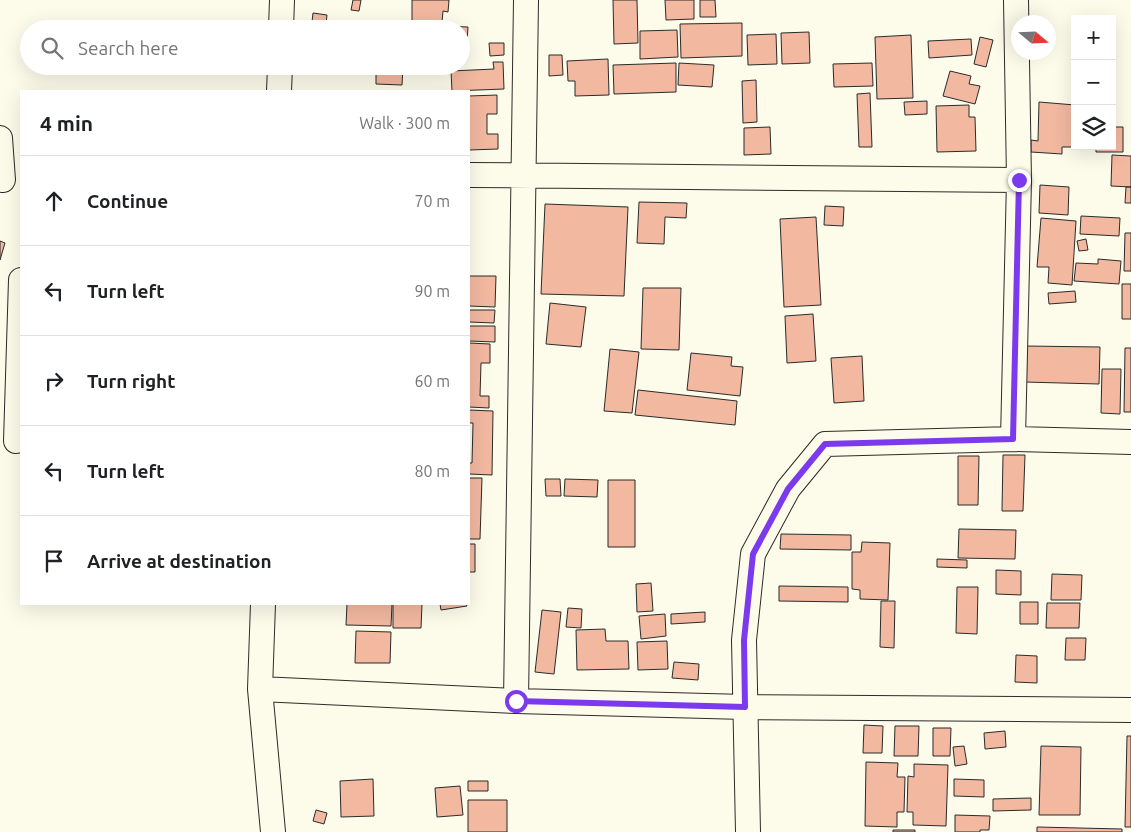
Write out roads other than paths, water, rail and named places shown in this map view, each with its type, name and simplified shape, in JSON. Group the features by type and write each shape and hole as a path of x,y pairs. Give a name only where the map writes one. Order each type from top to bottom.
{"street":[{"path":"281,20 282,0"},
{"path":"516,701 526,0"},
{"path":"1013,439 1019,180 1016,0"},
{"path":"279,90 280,75"},
{"path":"0,138 8,179"},
{"path":"470,175 1019,180"},
{"path":"13,441 20,300"},
{"path":"748,832 744,640 753,554 788,489 825,444 1013,439 1131,442"},
{"path":"263,605 260,689 273,832"},
{"path":"260,689 516,701 745,707 1131,710"}]}
